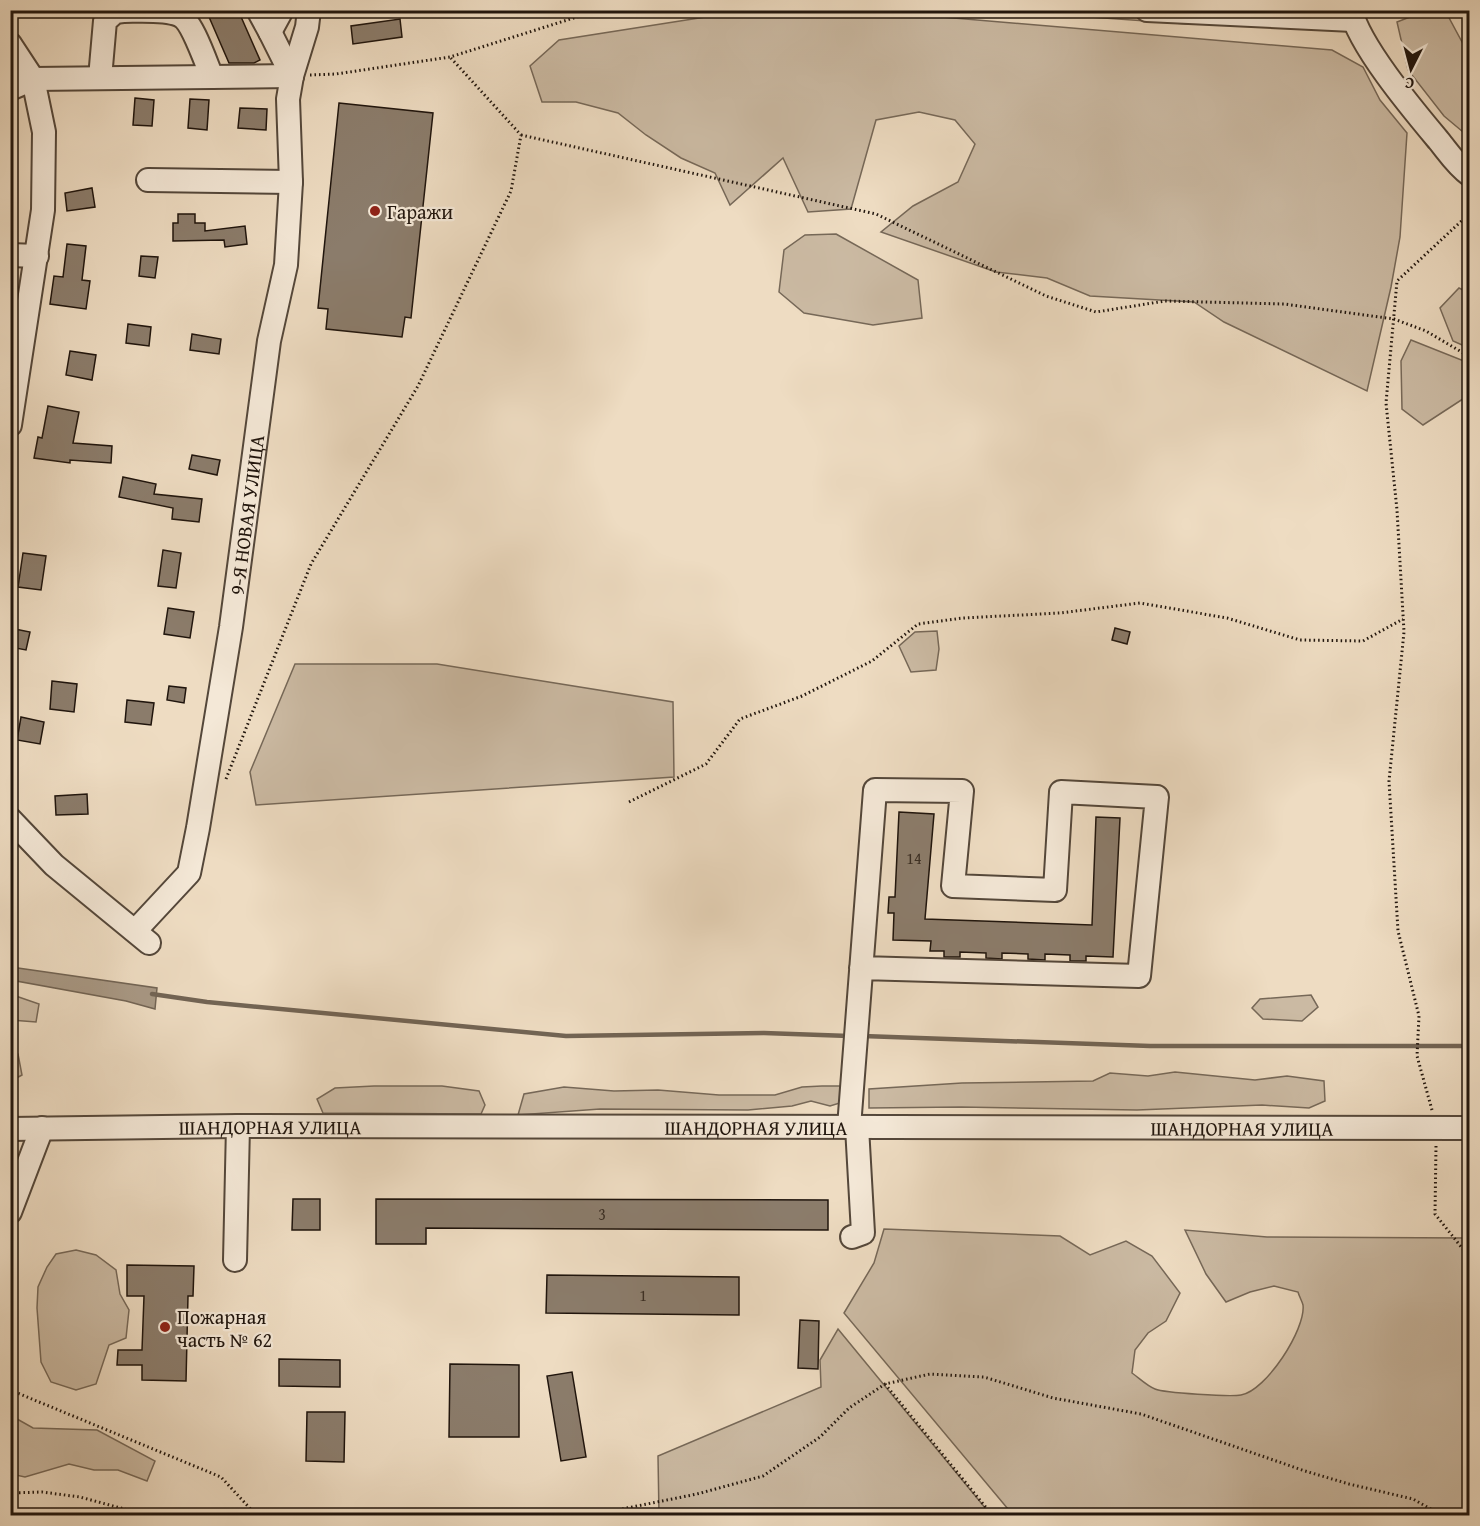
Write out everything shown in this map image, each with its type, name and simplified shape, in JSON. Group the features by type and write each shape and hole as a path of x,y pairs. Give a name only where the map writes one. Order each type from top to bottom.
{"street":[{"path":"100,78 105,21 115,12 123,10 181,15 189,25 212,77"},
{"path":"10,89 33,79 292,76 258,10"},
{"path":"270,32 282,10"},
{"name":"9-Я НОВАЯ УЛИЦА","path":"10,819 54,865 142,937 189,873 231,627 269,341 286,265 291,182 288,105 292,76 307,27 309,10"},
{"path":"1147,10 1352,15 1376,58 1420,119 1464,171 1470,175"},
{"path":"10,44 33,79 44,132 43,210 38,256 12,410"},
{"path":"148,180 291,182"},
{"path":"10,255 38,256"},
{"path":"852,1237 863,1233 853,1127 861,968 875,790 962,791 954,886 1055,890 1061,792 1157,796 1139,976 861,968"},
{"path":"234,1260 238,1126"},
{"name":"ШАНДОРНАЯ УЛИЦА","path":"10,1130 238,1126 1470,1128"},
{"path":"10,1212 42,1128"}],"path":[{"path":"292,76 336,74 450,57 599,10"},
{"path":"450,57 521,135 876,214 1046,296 1096,312 1165,301 1284,304 1394,319 1426,331 1470,357"},
{"path":"224,785 311,564 418,386 511,191 521,135"},
{"path":"1470,213 1397,281 1386,403 1397,510 1404,632 1389,781 1398,931 1419,1016 1417,1056 1437,1128 1435,1214 1470,1258"},
{"path":"628,802 706,764 740,719 802,696 872,661 918,624 963,618 1059,613 1140,603 1227,618 1300,640 1363,641 1403,619"},
{"path":"587,1515 697,1494 763,1476 820,1437 849,1408 885,1384 930,1374 984,1377 1053,1398 1141,1414 1305,1471 1413,1499 1443,1515"},
{"path":"885,1384 993,1515"},
{"path":"10,1390 221,1477 257,1515"},
{"path":"10,1492 42,1492 80,1497 150,1515"}],"shaded area":[{"path":"750,10 872,11 1332,50 1363,67 1380,100 1407,133 1400,237 1367,391 1224,322 1194,302 1090,296 1047,278 996,272 881,232 913,206 958,182 975,144 955,120 919,112 876,120 851,209 808,212 783,158 730,205 715,173 681,158 618,113 576,102 542,102 530,66 559,40"},
{"path":"1005,11 1180,11 1187,24"},
{"path":"1415,15 1448,16 1469,55 1469,137 1444,116 1408,70 1397,22"},
{"path":"836,234 918,280 922,318 873,325 804,313 779,292 784,250 805,235"},
{"path":"1459,288 1469,293 1469,348 1453,341 1440,308"},
{"path":"1411,340 1469,363 1469,395 1423,425 1402,409 1401,361"},
{"path":"937,631 939,649 936,670 911,672 899,646 915,632"},
{"path":"295,664 437,664 673,702 674,777 256,805 250,772"},
{"path":"11,967 157,988 155,1009 126,1001 11,980"},
{"path":"10,994 39,1004 36,1022 11,1020"},
{"path":"1311,995 1318,1007 1302,1021 1263,1019 1252,1008 1260,999"},
{"path":"10,1050 18,1054 22,1075 11,1081"},
{"path":"1175,1072 1255,1080 1287,1076 1324,1081 1325,1101 1309,1108 1262,1105 1137,1110 869,1108 869,1089 962,1083 1093,1081 1110,1073 1148,1076"},
{"path":"442,1086 479,1091 485,1105 481,1114 323,1113 317,1099 335,1088"},
{"path":"840,1086 843,1102 830,1106 811,1101 792,1106 748,1110 600,1109 518,1115 524,1094 564,1087 614,1091 658,1090 719,1095 775,1095 802,1087"},
{"path":"884,1229 1060,1236 1090,1255 1126,1241 1152,1256 1180,1293 1166,1321 1148,1333 1135,1350 1132,1373 1155,1389 1224,1395 1241,1395 1262,1383 1283,1358 1291,1343 1298,1329 1303,1305 1298,1292 1274,1286 1250,1292 1226,1302 1206,1274 1185,1230 1267,1237 1469,1238 1469,1515 1013,1515 844,1313 874,1263"},
{"path":"76,1250 96,1255 116,1270 120,1294 129,1310 126,1338 109,1345 96,1384 76,1390 51,1382 41,1362 37,1308 38,1287 47,1267 56,1254"},
{"path":"838,1329 991,1515 659,1515 658,1456 821,1387 820,1360"},
{"path":"10,1415 33,1428 97,1430 155,1461 147,1481 118,1470 94,1470 69,1464 25,1477 11,1474"}],"building":[{"path":"206,10 238,10 260,60 254,63 229,63"},
{"path":"400,19 402,37 353,44 351,26"},
{"path":"135,98 154,100 152,126 133,125"},
{"path":"190,99 209,100 207,130 188,128"},
{"name":"Гаражи","path":"339,103 433,113 411,318 405,317 402,337 326,329 328,309 318,308"},
{"path":"240,108 267,109 266,130 238,128"},
{"path":"92,188 95,207 67,211 65,193"},
{"path":"178,214 195,214 195,223 205,223 205,231 245,226 247,244 225,247 224,240 173,241 173,223 178,223"},
{"path":"67,244 86,246 82,280 90,281 86,309 50,304 54,276 63,277"},
{"path":"141,256 158,257 155,278 139,276"},
{"path":"128,324 151,327 149,346 126,343"},
{"path":"192,334 221,339 219,354 190,350"},
{"path":"70,351 96,355 92,380 66,375"},
{"path":"48,406 79,412 73,443 112,446 111,463 70,460 70,463 34,458 38,437 42,438"},
{"path":"192,455 220,460 217,475 189,469"},
{"path":"123,477 156,484 154,494 202,499 199,522 172,519 173,508 119,497"},
{"path":"163,550 181,553 176,588 158,586"},
{"path":"23,553 46,556 41,590 18,587"},
{"path":"168,608 194,612 190,638 164,634"},
{"path":"10,628 30,632 26,650 10,647"},
{"path":"1115,628 1130,632 1127,644 1112,640"},
{"path":"52,681 77,684 74,712 50,709"},
{"path":"169,686 186,688 184,703 167,700"},
{"path":"127,700 154,703 151,725 125,722"},
{"path":"21,717 44,722 40,744 17,740"},
{"path":"87,794 88,814 56,815 55,796"},
{"path":"899,812 934,814 925,919 1092,925 1096,817 1120,818 1113,957 1086,956 1086,961 1070,961 1070,955 1045,954 1045,960 1028,959 1028,954 1002,953 1002,959 986,958 986,953 960,952 960,957 944,957 944,951 930,951 931,941 893,940 894,913 888,913 889,897 895,897"},
{"path":"293,1199 320,1199 320,1230 292,1230"},
{"path":"376,1199 828,1200 828,1230 426,1228 426,1244 376,1244"},
{"name":"Пожарная часть № 62","path":"127,1265 194,1266 193,1296 188,1296 186,1381 142,1380 142,1365 117,1365 118,1350 142,1350 144,1296 127,1296"},
{"path":"547,1275 739,1277 739,1315 546,1313"},
{"path":"800,1320 819,1321 818,1369 798,1368"},
{"path":"279,1359 340,1360 340,1387 279,1386"},
{"path":"450,1364 519,1365 519,1437 449,1437"},
{"path":"572,1372 586,1457 561,1461 547,1376"},
{"path":"307,1412 345,1412 344,1462 306,1461"}],"waterway":[{"path":"152,994 207,1002 566,1036 764,1033 849,1036"},
{"path":"863,1036 1150,1046 1470,1046"}],"place":[{"name":"Гаражи","path":"375,211"},
{"name":"Пожарная часть № 62","path":"165,1327"}]}
